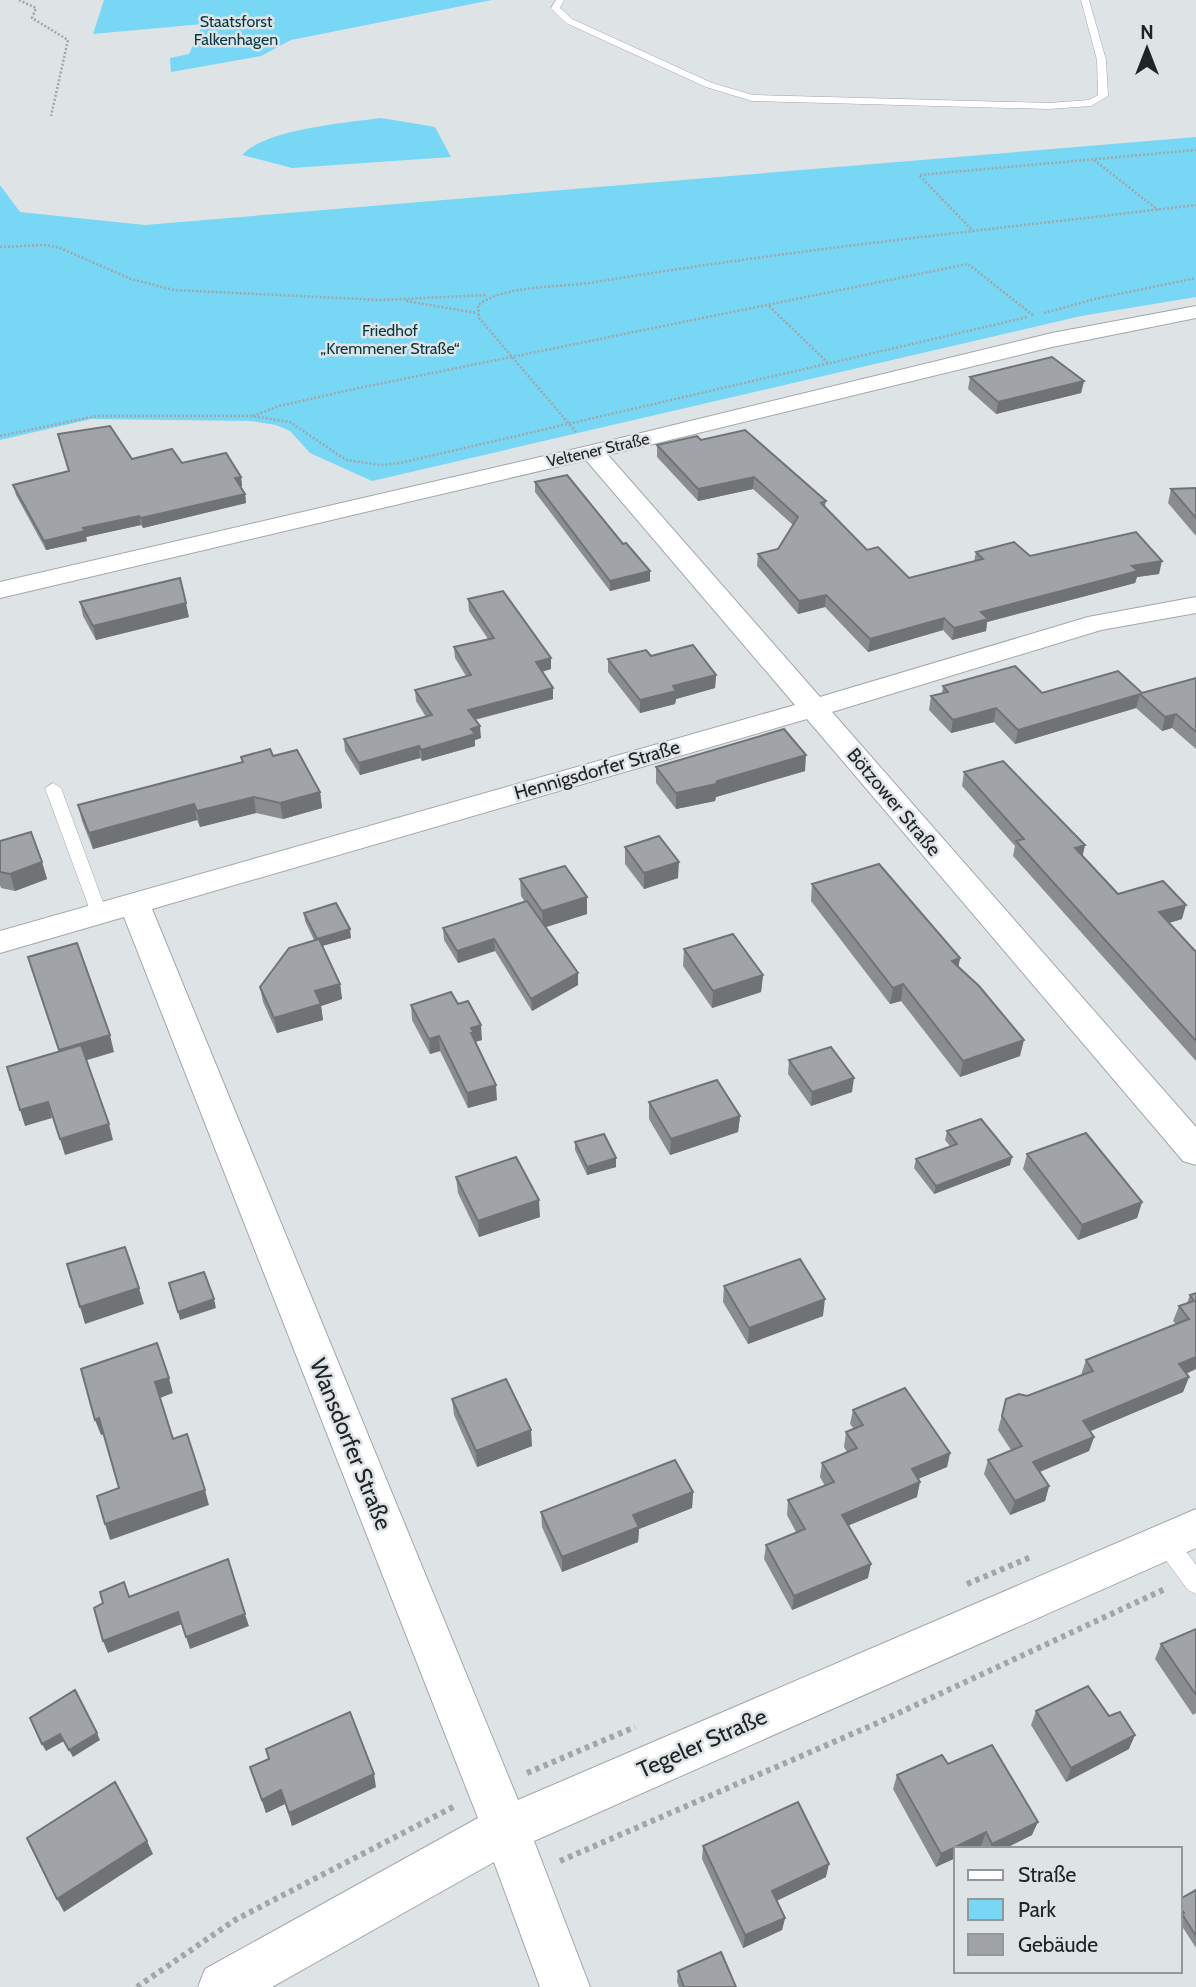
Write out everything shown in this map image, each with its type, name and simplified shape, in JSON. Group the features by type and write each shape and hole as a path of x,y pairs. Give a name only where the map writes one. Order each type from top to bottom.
{"street":[{"name":"Veltener Straße","path":"0,590 592,452 1052,340 1196,312"},
{"name":"Bötzower Straße","path":"592,452 708,588 816,708 955,875 1196,1151"},
{"name":"Hennigsdorfer Straße","path":"0,942 816,708 1097,623 1196,605"},
{"name":"Wansdorfer Straße","path":"116,908 498,1808 565,1987"},
{"name":"Tegeler Straße","path":"223,1987 498,1808 1181,1534"}],"lane":[{"path":"560,0 555,8 556,12 569,21 709,85 739,95 791,101 1049,106 1091,103 1103,96 1105,87 1085,0"},
{"path":"53,788 116,908"},
{"path":"1181,1534 1194,1580"}],"path":[{"path":"19,0 36,8 32,18 61,32 68,40 51,116"},
{"path":"974,232 919,175 1196,150"},
{"path":"1093,159 1158,210"},
{"path":"0,247 46,245 60,248 131,279 174,290 396,299 492,295 685,267 1196,205"},
{"path":"253,416 292,403 968,264 1034,316"},
{"path":"0,436 96,416 253,416 290,422 346,460 380,465 400,463 744,385 1095,299 1196,278"},
{"path":"477,313 478,305 492,295"},
{"path":"396,299 477,313 570,424"},
{"path":"768,306 828,363"},
{"path":"524,1877 875,1724 1194,1580"},
{"path":"137,1987 235,1920 498,1808"}],"green space":[{"name":"Staatsforst Falkenhagen","path":"104,0 492,0 291,40 261,56 171,72 170,58 189,54 203,24 93,34"},
{"path":"381,118 435,127 451,157 292,168 242,155 253,146 287,133"},
{"name":"Friedhof „Kremmener Straße“","path":"1196,137 1196,297 1081,316 372,481 310,453 290,431 276,425 251,421 91,419 0,440 0,185 20,212 145,225"}],"building":[{"path":"1052,357 1084,381 998,402 970,377"},
{"path":"110,426 132,459 172,449 182,463 226,453 241,477 235,478 245,494 141,518 139,516 83,528 85,531 44,541 13,485 69,471 58,434"},
{"path":"745,430 826,501 821,503 867,550 878,547 909,578 983,559 976,552 1014,542 1030,556 1136,532 1162,561 1132,566 1138,571 981,612 988,619 954,628 944,618 870,639 826,595 799,601 758,554 778,549 798,517 754,477 698,489 657,445 697,436 701,440"},
{"path":"567,475 623,544 626,543 650,571 610,581 535,482"},
{"path":"1196,488 1196,518 1171,489"},
{"path":"180,578 186,603 93,626 80,602"},
{"path":"503,591 551,658 536,662 553,688 468,710 480,726 471,729 475,734 421,750 419,746 359,763 344,739 432,715 415,690 471,675 454,647 494,638 468,599"},
{"path":"693,645 716,675 673,686 676,691 640,700 608,659 646,650 651,656"},
{"path":"1015,666 1042,693 1118,671 1142,693 1196,678 1196,732 1176,714 1165,717 1140,694 1018,730 996,708 953,720 931,696 948,692 943,686"},
{"path":"784,729 806,755 717,781 716,784 676,793 656,767"},
{"path":"270,749 273,756 297,750 320,792 280,803 254,797 197,811 194,804 89,833 78,805 243,762 241,757"},
{"path":"1003,761 1085,845 1075,848 1118,894 1163,881 1186,905 1159,912 1196,952 1196,1041 1016,841 1024,839 964,772"},
{"path":"31,832 42,862 10,874 0,872 0,841"},
{"path":"659,836 679,862 644,873 625,847"},
{"path":"879,864 960,958 952,961 979,986 1024,1040 963,1061 903,984 893,988 812,884"},
{"path":"565,866 587,897 542,911 520,879"},
{"path":"527,901 578,973 531,999 494,939 457,951 443,928"},
{"path":"336,903 350,929 317,939 304,913"},
{"path":"733,934 763,975 713,991 684,949"},
{"path":"319,939 340,984 315,991 321,1004 274,1018 260,987 289,948"},
{"path":"77,943 110,1035 59,1050 28,957"},
{"path":"451,992 458,1004 468,1001 481,1025 471,1028 474,1032 471,1033 496,1085 467,1093 439,1036 429,1039 411,1005"},
{"path":"81,1045 109,1124 60,1139 48,1102 20,1110 7,1067"},
{"path":"831,1047 854,1078 812,1092 789,1060"},
{"path":"717,1080 740,1116 671,1139 649,1102"},
{"path":"981,1119 1012,1157 936,1186 916,1159 957,1144 947,1131"},
{"path":"1086,1133 1142,1202 1082,1225 1027,1154"},
{"path":"604,1134 616,1158 587,1167 575,1142"},
{"path":"516,1157 539,1200 478,1221 456,1177"},
{"path":"125,1247 139,1288 80,1307 67,1264"},
{"path":"800,1259 825,1299 749,1328 724,1286"},
{"path":"204,1272 214,1299 178,1312 169,1283"},
{"path":"1196,1293 1196,1357 1179,1364 1189,1377 1083,1421 1094,1437 1033,1462 1049,1486 1015,1501 988,1460 1022,1446 1002,1416 1006,1399 1019,1394 1027,1396 1093,1371 1086,1360 1189,1319 1179,1306 1194,1301 1190,1295"},
{"path":"157,1343 169,1378 155,1382 173,1439 187,1434 205,1490 105,1524 97,1496 119,1488 99,1418 95,1420 81,1369"},
{"path":"506,1379 531,1430 476,1451 452,1399"},
{"path":"905,1388 950,1453 912,1469 920,1482 842,1515 871,1564 794,1596 766,1545 805,1529 788,1500 834,1482 822,1463 857,1448 846,1432 863,1425 853,1410"},
{"path":"675,1460 693,1492 633,1515 639,1527 562,1557 541,1512"},
{"path":"228,1559 245,1614 186,1637 178,1612 103,1641 94,1608 103,1603 100,1592 124,1582 129,1597"},
{"path":"1196,1629 1196,1695 1161,1644"},
{"path":"1088,1686 1109,1716 1120,1712 1135,1735 1071,1768 1036,1711"},
{"path":"75,1690 97,1733 69,1750 60,1734 42,1744 30,1718"},
{"path":"350,1712 374,1774 289,1813 281,1790 262,1800 250,1767 269,1759 266,1749"},
{"path":"992,1745 1038,1822 992,1844 986,1832 941,1854 897,1775 942,1755 948,1764"},
{"path":"115,1782 147,1841 57,1899 27,1838"},
{"path":"798,1802 829,1864 772,1891 785,1918 745,1935 703,1846"},
{"path":"1196,1890 1196,1936 1182,1914 1182,1898"},
{"path":"721,1952 736,1987 684,1987 678,1971"}]}
